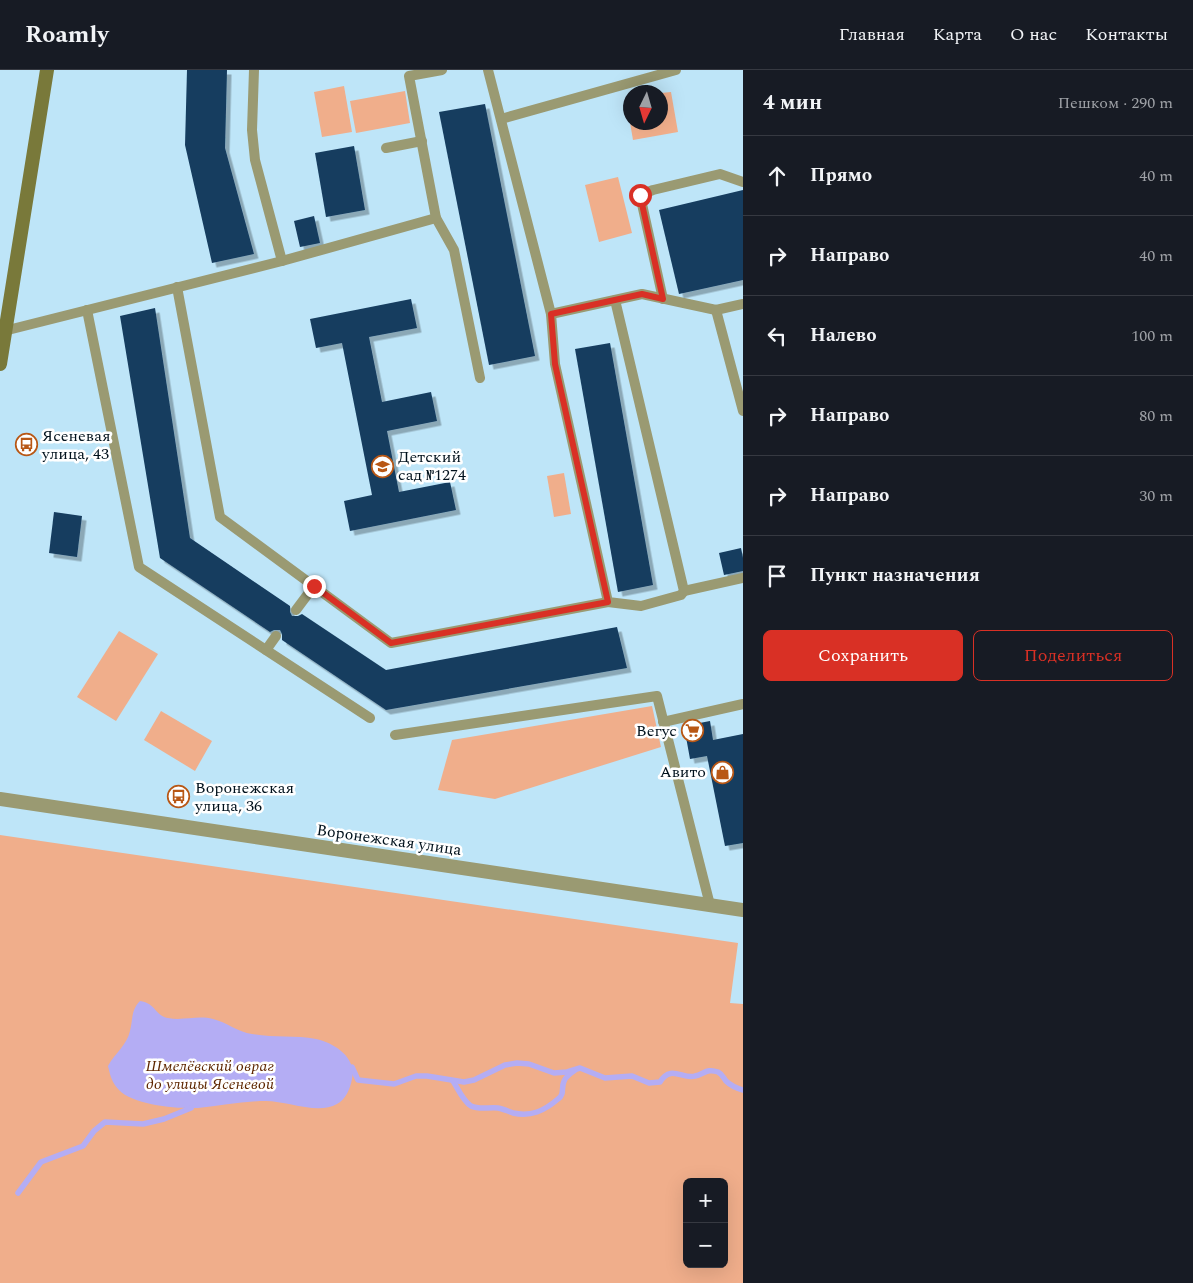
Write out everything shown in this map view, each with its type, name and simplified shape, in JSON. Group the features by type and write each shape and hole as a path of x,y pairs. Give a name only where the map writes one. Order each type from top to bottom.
{"main road":[{"path":"0,364 47,70"}],"street":[{"name":"Воронежская улица","path":"0,799 743,910"}],"lane":[{"path":"254,70 252,130 255,160 282,260"},
{"path":"442,70 409,76 436,218 454,250 480,378"},
{"path":"488,70 551,314 555,364 608,602"},
{"path":"500,119 676,70"},
{"path":"386,148 422,141"},
{"path":"663,299 640,195 653,190 720,174 743,182"},
{"path":"4,331 282,260 436,218"},
{"path":"177,287 220,517 391,643 608,602 640,606 681,595 684,591 743,578"},
{"path":"551,314 642,294 716,310 743,304"},
{"path":"615,300 684,591"},
{"path":"87,310 139,567 370,718"},
{"path":"716,310 743,411"},
{"path":"296,610 314,586"},
{"path":"266,650 276,636"},
{"path":"395,735 657,696 710,905"},
{"path":"664,722 743,704"}],"green space":[{"path":"344,86 352,132 322,137 314,92"},
{"path":"405,91 410,123 356,133 350,101"},
{"path":"668,92 671,92 678,132 633,140 631,130 668,130"},
{"path":"618,177 632,233 599,242 585,185"},
{"path":"564,473 571,514 554,517 547,476"},
{"path":"119,631 158,654 116,721 77,697"},
{"path":"652,706 661,747 495,799 438,790 452,740"},
{"path":"161,711 212,741 195,771 144,740"},
{"name":"Шмелёвский овраг до улицы Ясеневой","path":"0,835 738,943 730,1003 743,1004 743,1283 0,1283"}],"shaded area":[{"path":"140,1001 149,1004 160,1015 168,1018 207,1018 218,1020 252,1034 308,1038 323,1041 337,1048 348,1058 353,1071 349,1090 345,1097 337,1104 321,1108 266,1101 198,1108 179,1108 145,1103 134,1099 119,1090 112,1079 108,1066 126,1041 134,1011"}],"building":[{"path":"187,70 227,70 225,148 254,254 212,263 185,145"},
{"path":"485,104 535,356 489,365 439,112"},
{"path":"354,146 365,210 326,217 315,153"},
{"path":"743,190 743,280 679,294 659,210"},
{"path":"314,216 320,243 300,247 294,221"},
{"path":"411,299 417,328 369,337 382,402 431,392 437,421 387,431 399,492 450,482 456,510 350,531 344,501 372,495 342,343 316,348 310,319"},
{"path":"155,308 190,538 290,606 292,616 302,614 386,670 617,627 627,668 386,710 282,640 280,630 270,632 160,558 120,316"},
{"path":"610,343 653,585 618,592 575,349"},
{"path":"54,512 82,516 77,557 49,553"},
{"path":"741,548 743,571 724,575 719,553"},
{"path":"710,721 713,740 743,734 743,843 725,846 707,756 690,759 684,726"}],"waterway":[{"path":"352,1067 358,1080 394,1084 416,1076 464,1082 474,1080 505,1065 517,1063 529,1064 554,1073 580,1068 605,1078 632,1076 649,1083 660,1082 668,1074 673,1073 691,1077 714,1071 736,1088 743,1090"},
{"path":"453,1081 463,1098 471,1106 498,1108 513,1113 526,1114 542,1110 558,1099 561,1096 565,1079 574,1071"},
{"path":"18,1193 41,1162 83,1146 94,1131 105,1122 143,1124 164,1119 191,1108"}],"place":[{"name":"Ясеневая улица, 43","path":"26,445"},
{"name":"Детский сад №1274","path":"382,466"},
{"name":"Вегус","path":"693,731"},
{"name":"Авито","path":"722,772"},
{"name":"Воронежская улица, 36","path":"179,797"}],"route":[{"path":"314,586 391,643 608,602 555,364 551,314 642,294 663,299 640,195"}]}
